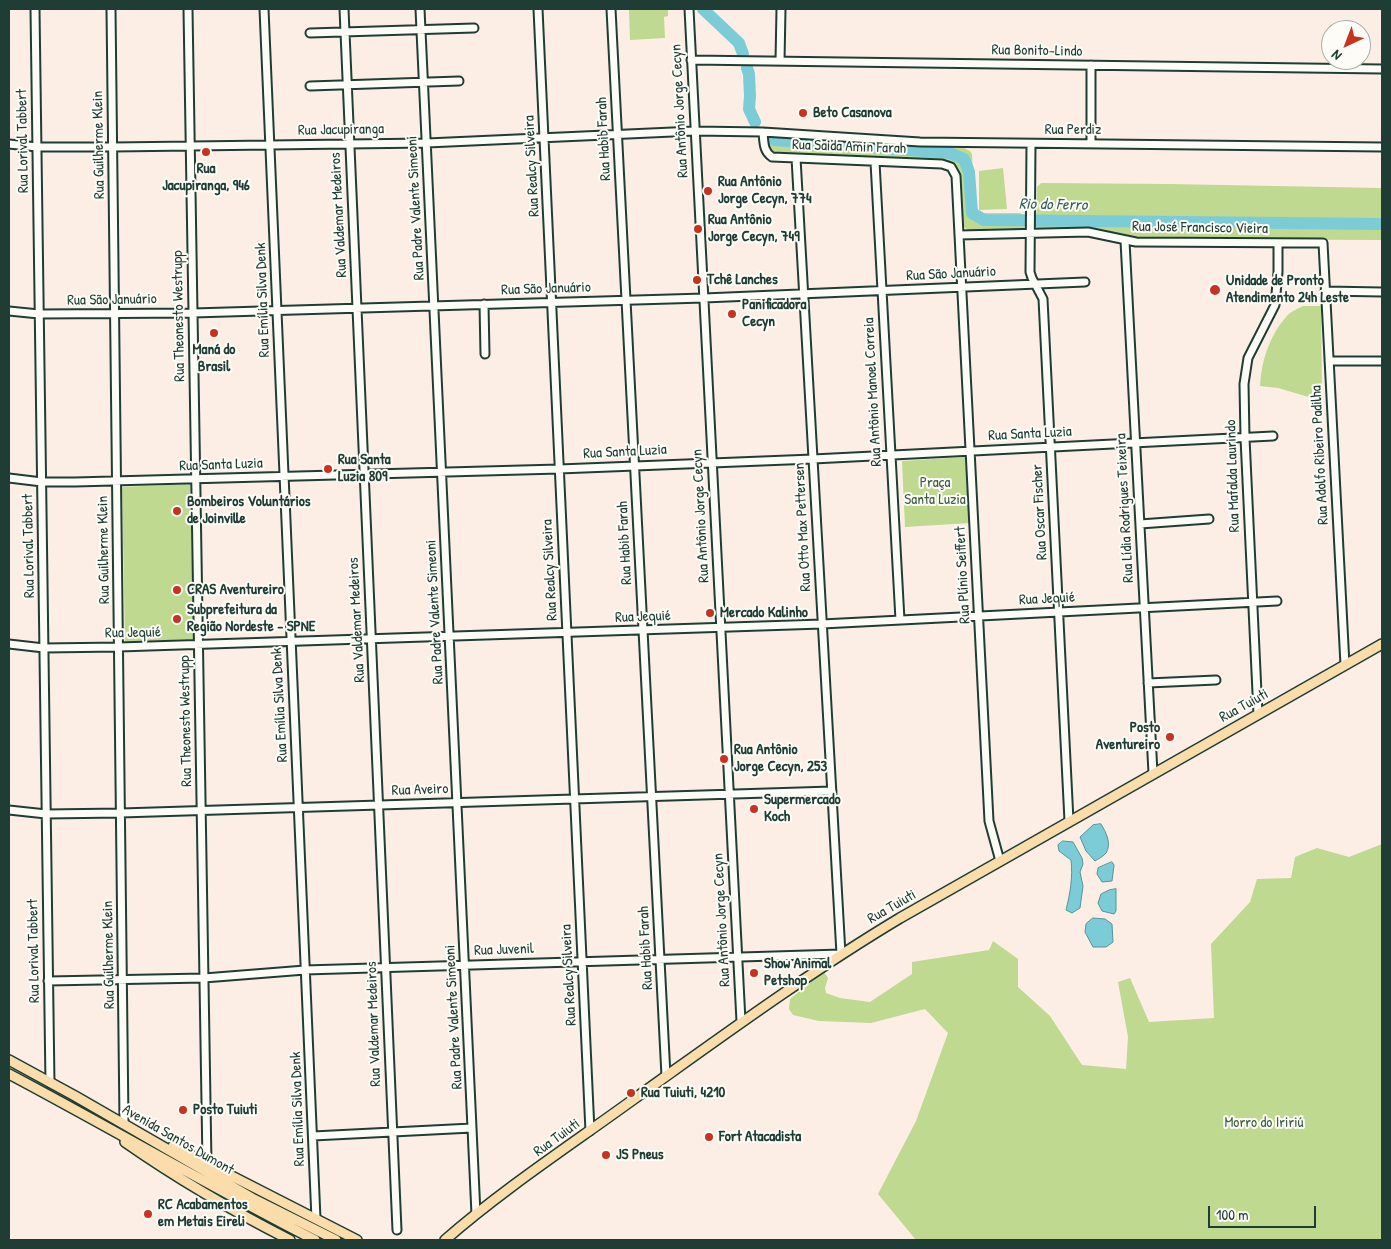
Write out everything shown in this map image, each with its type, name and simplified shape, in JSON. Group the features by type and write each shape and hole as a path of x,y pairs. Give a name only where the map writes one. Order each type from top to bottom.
{"main road":[{"name":"Rua Tuiuti","path":"445,1240 476,1214 741,1021 841,954 1069,821 1382,644"},
{"name":"Avenida Santos Dumont","path":"9,1060 252,1198 336,1240"},
{"name":"Avenida Santos Dumont","path":"9,1074 77,1110 223,1193 315,1240"},
{"path":"75,1096 357,1240"},
{"path":"77,1110 176,1177 227,1207 290,1240"}],"street":[{"name":"Rua Lorival Tabbert","path":"35,9 50,1082"},
{"name":"Rua Guilherme Klein","path":"111,9 124,1121"},
{"name":"Rua Theonesto Westrupp","path":"188,9 207,1163"},
{"name":"Rua Emília Silva Denk","path":"264,9 316,1219"},
{"name":"Rua Valdemar Medeiros","path":"344,9 397,1230"},
{"name":"Rua Padre Valente Simeoni","path":"420,9 476,1214"},
{"name":"Rua Realcy Silveira","path":"538,9 590,1131"},
{"name":"Rua Habib Farah","path":"611,9 666,1076"},
{"name":"Rua Antônio Jorge Cecyn","path":"689,9 741,1021"},
{"path":"780,61 781,9"},
{"path":"310,32 474,28"},
{"name":"Rua Bonito-Lindo","path":"692,60 1382,69"},
{"path":"1091,65 1091,144"},
{"path":"310,86 459,81"},
{"name":"Rua Jacupiranga","path":"9,144 37,147 113,147 427,143 695,131 763,132"},
{"name":"Rua Perdiz","path":"763,132 920,142 1382,147"},
{"name":"Rua Saida Amin Farah","path":"763,132 765,148 769,155 776,157 942,164 951,167"},
{"name":"Rua Oscar Fischer","path":"1031,144 1030,272 1043,299 1069,821"},
{"name":"Rua Otto Max Pettersen","path":"796,158 841,954"},
{"name":"Rua Antônio Manoel Correia","path":"875,162 900,620"},
{"name":"Rua Plínio Seiffert","path":"951,167 956,176 989,821 1000,861"},
{"name":"Rua José Francisco Vieira","path":"959,235 1031,230 1088,232 1125,241 1322,243"},
{"name":"Rua Lídia Rodrigues Teixeira","path":"1125,241 1153,773"},
{"name":"Rua Mafalda Laurindo","path":"1258,714 1245,438 1246,372 1248,358 1275,304 1278,243"},
{"name":"Rua Adolfo Ribeiro Padilha","path":"1322,243 1344,665"},
{"name":"Rua São Januário","path":"9,312 39,314 193,313 704,298 1084,282"},
{"path":"1325,291 1382,292"},
{"path":"484,304 485,354"},
{"path":"1329,361 1382,361"},
{"name":"Rua Santa Luzia","path":"9,478 42,482 117,481 559,469 813,459 1273,436"},
{"path":"1140,524 1209,519"},
{"name":"Rua Jequié","path":"9,644 44,648 119,648 721,628 1277,601"},
{"path":"1148,683 1216,680"},
{"name":"Rua Aveiro","path":"9,810 46,814 121,814 832,791"},
{"name":"Rua Juvenil","path":"48,981 204,978 306,970 841,954"},
{"path":"313,1136 472,1128"}],"green space":[{"path":"629,9 668,9 668,16 664,17 665,38 630,40"},
{"path":"770,138 964,148 972,154 975,211 978,213 1020,213 1026,216 1028,221 1026,227 1020,229 973,231 965,228 961,220 961,175 954,164 948,162 773,154 768,150 767,141"},
{"path":"1003,168 1007,209 979,210 979,171"},
{"path":"1041,183 1382,188 1382,240 1136,239 1096,229 1038,231 1036,227 1037,187"},
{"path":"1303,306 1321,306 1322,393 1319,400 1278,388 1260,386 1264,358 1275,332 1288,315"},
{"name":"Praça Santa Luzia","path":"965,457 970,523 905,527 902,461"},
{"path":"190,484 194,639 125,642 122,487"},
{"name":"Morro do Iririú","path":"1382,844 1382,1240 916,1240 878,1194 916,1121 948,1033 925,1009 871,1023 819,1021 793,1015 789,1009 790,999 824,972 828,978 825,988 826,993 840,998 870,1002 912,974 912,962 989,950 993,941 1018,959 1018,987 1050,1016 1082,1065 1126,1069 1128,1037 1118,982 1130,978 1149,1022 1214,1018 1211,944 1250,902 1257,879 1291,878 1295,857 1317,848 1349,857"}],"water":[{"path":"1101,824 1106,834 1108,849 1105,854 1095,861 1086,851 1080,837 1093,825"},
{"path":"1063,841 1073,842 1082,858 1083,864 1080,872 1083,886 1080,908 1072,913 1066,910 1071,885 1072,866 1071,860 1059,851 1058,845"},
{"path":"1112,862 1114,865 1112,881 1102,882 1097,874 1098,868"},
{"path":"1116,889 1116,911 1114,914 1102,911 1098,903 1101,894"},
{"path":"1093,918 1105,919 1112,924 1113,942 1106,947 1093,947 1085,932 1086,924"}],"waterway":[{"name":"Rio do Ferro","path":"703,9 739,43 743,54"},
{"name":"Rio do Ferro","path":"747,68 749,74 749,109 755,122"},
{"name":"Rio do Ferro","path":"774,140 950,153 964,159 969,172 972,213 984,220 1382,224"}],"place":[{"name":"Beto Casanova","path":"803,113"},
{"name":"Rua Jacupiranga, 946","path":"206,152"},
{"name":"Rua Antônio Jorge Cecyn, 774","path":"708,191"},
{"name":"Rua Antônio Jorge Cecyn, 749","path":"698,229"},
{"name":"Tchê Lanches","path":"697,280"},
{"name":"Unidade de Pronto Atendimento 24h Leste","path":"1215,290"},
{"name":"Panificadora Cecyn","path":"732,314"},
{"name":"Maná do Brasil","path":"214,333"},
{"name":"Rua Santa Luzia 809","path":"328,469"},
{"name":"Bombeiros Voluntários de Joinville","path":"177,511"},
{"name":"CRAS Aventureiro","path":"177,590"},
{"name":"Mercado Kalinho","path":"710,613"},
{"name":"Subprefeitura da Região Nordeste - SPNE","path":"177,619"},
{"name":"Posto Aventureiro","path":"1170,737"},
{"name":"Rua Antônio Jorge Cecyn, 253","path":"724,759"},
{"name":"Supermercado Koch","path":"754,809"},
{"name":"Show Animal Petshop","path":"754,973"},
{"name":"Rua Tuiuti, 4210","path":"631,1093"},
{"name":"Posto Tuiuti","path":"183,1110"},
{"name":"Fort Atacadista","path":"709,1137"},
{"name":"JS Pneus","path":"606,1155"},
{"name":"RC Acabamentos em Metais Eireli","path":"148,1214"}]}
